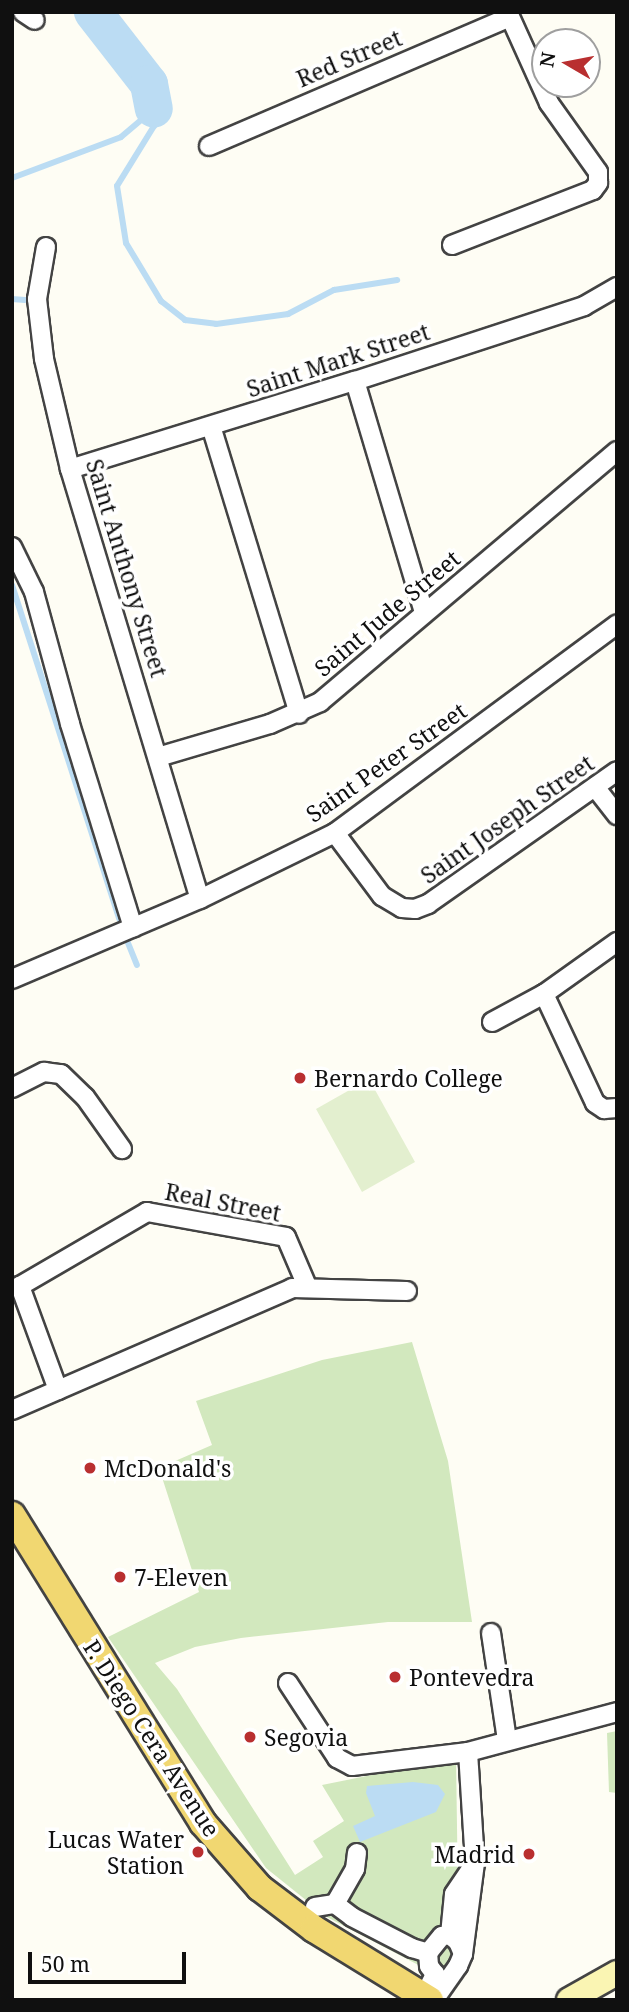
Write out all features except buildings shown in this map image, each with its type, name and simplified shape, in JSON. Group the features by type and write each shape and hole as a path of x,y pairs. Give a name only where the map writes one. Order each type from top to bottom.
{"main road":[{"name":"P. Diego Cera Avenue","path":"14,1521 202,1823 260,1888 314,1929 432,1993"}],"street":[{"name":"Red Street","path":"209,146 509,15"},
{"path":"452,245 593,190 598,183 598,172 549,103 509,15"},
{"name":"Saint Anthony Street","path":"46,247 37,299 44,359 70,469 200,899"},
{"name":"Saint Mark Street","path":"70,469 355,381 584,306 617,287"},
{"path":"355,381 424,613"},
{"path":"211,426 299,714"},
{"name":"Saint Jude Street","path":"158,758 299,714 340,685 617,451"},
{"path":"12,547 34,592 70,724 133,927"},
{"name":"Saint Peter Street","path":"12,979 200,899 335,833 617,624"},
{"name":"Saint Joseph Street","path":"335,833 382,896 402,908 415,909 428,904 617,771"},
{"path":"595,787 617,815"},
{"path":"492,1021 544,994 617,942"},
{"path":"544,994 594,1103 604,1110 617,1108"},
{"path":"12,1088 44,1072 52,1072 69,1079 122,1149"},
{"name":"Real Street","path":"58,1390 20,1286 147,1212 286,1237 307,1286"},
{"path":"12,1410 292,1288 307,1286 407,1291"},
{"path":"491,1633 507,1740"},
{"path":"288,1683 337,1758 352,1766 468,1752 617,1712"},
{"path":"432,1993 458,1966 463,1954 475,1863 468,1752"},
{"path":"335,1904 355,1869 357,1853"},
{"path":"450,1935 454,1894 475,1863"},
{"path":"315,1907 335,1904 369,1926 411,1948 428,1953"},
{"path":"432,1993 435,1974 429,1966 428,1953 442,1936 450,1935 458,1942 463,1954"},
{"path":"569,2000 617,1973"}],"green space":[{"path":"369,1079 415,1162 362,1192 316,1109"},
{"path":"412,1342 448,1461 472,1622 388,1622 241,1638 195,1647 155,1663 177,1689 295,1875 323,1857 313,1841 344,1821 322,1785 456,1758 459,1962 445,1979 327,1917 266,1868 108,1637 199,1592 159,1468 212,1445 196,1401 322,1360"},
{"path":"617,1731 617,1793 609,1792 607,1733"}],"water":[{"path":"413,1782 438,1785 445,1794 436,1812 360,1842 353,1826 375,1816 366,1793 367,1786"}],"waterway":[{"path":"93,12 149,84 154,109"},
{"path":"154,109 154,126 117,186 126,243 161,301 185,320 216,324 288,314 334,290 397,280"},
{"path":"12,178 121,137 154,109"},
{"path":"12,299 25,300"},
{"path":"12,585 119,919"},
{"path":"126,938 137,965"}],"place":[{"name":"Bernardo College","path":"300,1078"},
{"name":"McDonald's","path":"90,1468"},
{"name":"7-Eleven","path":"120,1577"},
{"name":"Pontevedra","path":"395,1677"},
{"name":"Segovia","path":"250,1737"},
{"name":"Lucas Water Station","path":"198,1852"},
{"name":"Madrid","path":"529,1854"}]}
